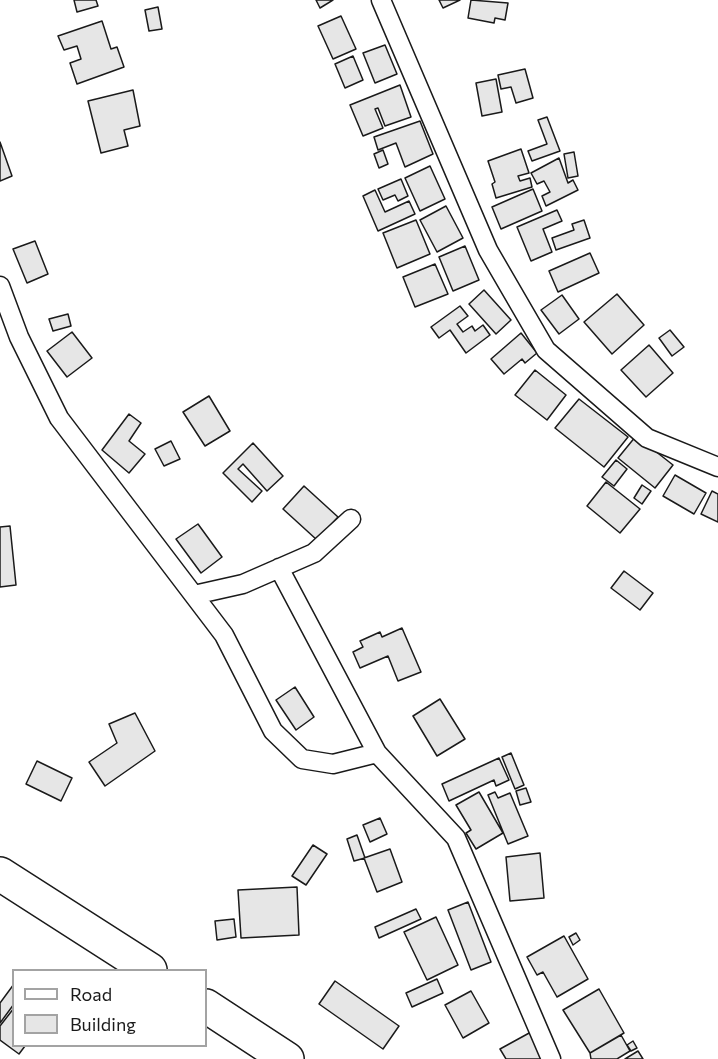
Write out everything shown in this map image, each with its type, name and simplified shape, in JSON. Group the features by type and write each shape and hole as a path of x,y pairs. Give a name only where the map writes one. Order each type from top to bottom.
{"highway":[{"path":"0,874 148,969"},
{"path":"207,1007 287,1059"}],"street":[{"path":"381,0 488,250 546,350 647,438 718,467"},
{"path":"0,286 19,337 59,418 224,635 273,731 302,759 333,764 377,753"},
{"path":"194,595 243,584 314,553 351,519"},
{"path":"279,568 377,753 456,838 551,1059"}],"building":[{"path":"74,0 96,0 98,6 77,12"},
{"path":"316,0 333,0 320,8"},
{"path":"439,0 460,0 443,8"},
{"path":"471,0 508,3 505,20 495,18 494,23 468,18"},
{"path":"158,7 162,29 149,31 145,10"},
{"path":"341,16 356,49 333,59 318,26"},
{"path":"102,21 111,49 117,47 124,67 77,84 70,63 81,59 77,46 64,50 58,36"},
{"path":"385,45 397,74 375,83 363,53"},
{"path":"353,56 363,80 345,88 335,64"},
{"path":"525,69 533,98 516,103 511,87 501,89 498,75"},
{"path":"496,79 502,112 482,116 476,83"},
{"path":"400,85 411,117 385,126 378,108 375,109 383,128 363,136 350,105"},
{"path":"133,90 140,126 124,130 128,146 101,153 88,101"},
{"path":"547,117 560,151 532,161 528,151 547,144 538,120"},
{"path":"420,121 433,154 405,167 396,143 378,150 374,137"},
{"path":"0,142 12,176 0,181"},
{"path":"521,149 529,173 518,176 520,181 530,178 532,187 496,198 492,184 495,182 488,161"},
{"path":"383,150 388,164 379,168 374,154"},
{"path":"574,152 578,176 568,178 564,154"},
{"path":"559,158 568,183 573,180 578,190 546,206 542,196 550,192 544,181 537,184 531,173"},
{"path":"430,166 445,199 420,211 405,178"},
{"path":"401,179 408,196 398,201 395,195 383,200 378,189"},
{"path":"533,189 542,211 501,229 492,207"},
{"path":"375,190 385,212 409,201 415,214 378,231 363,196"},
{"path":"446,206 463,238 437,252 420,220"},
{"path":"557,210 562,221 543,229 552,252 531,261 517,227"},
{"path":"416,220 430,254 397,268 383,233"},
{"path":"584,220 590,238 556,250 552,238 574,230 572,224"},
{"path":"35,241 48,274 27,283 13,249"},
{"path":"465,246 479,280 453,291 439,257"},
{"path":"590,253 599,273 558,292 549,271"},
{"path":"435,264 448,294 415,307 403,277"},
{"path":"484,290 511,320 496,334 469,304"},
{"path":"617,294 644,325 612,354 584,322"},
{"path":"562,295 579,319 559,334 541,310"},
{"path":"460,306 468,316 457,324 463,332 472,326 475,331 483,325 490,335 466,353 450,330 439,338 431,327"},
{"path":"68,314 71,326 53,331 49,319"},
{"path":"670,330 684,347 672,356 659,338"},
{"path":"72,332 92,358 67,377 47,351"},
{"path":"521,333 537,353 525,363 522,359 504,374 491,359"},
{"path":"649,345 673,373 646,397 621,370"},
{"path":"535,370 566,395 547,420 515,395"},
{"path":"209,396 230,431 205,446 183,412"},
{"path":"579,399 628,437 604,467 555,428"},
{"path":"129,414 141,423 129,441 145,454 129,473 102,450"},
{"path":"636,436 673,465 655,488 618,458"},
{"path":"171,441 180,459 164,466 155,449"},
{"path":"253,443 283,476 267,491 243,464 238,469 262,491 252,502 223,473"},
{"path":"616,460 627,469 614,486 602,477"},
{"path":"675,475 706,493 694,514 663,496"},
{"path":"606,482 640,509 620,533 587,506"},
{"path":"642,485 651,491 642,504 634,498"},
{"path":"304,486 338,517 317,540 283,509"},
{"path":"712,491 718,494 718,522 701,514"},
{"path":"198,524 222,557 201,573 176,539"},
{"path":"10,526 16,585 0,587 0,527"},
{"path":"624,571 653,593 640,610 611,588"},
{"path":"402,628 421,672 398,681 388,656 360,668 353,652 363,647 360,641 380,632 382,637"},
{"path":"295,687 314,717 296,730 276,700"},
{"path":"440,699 465,739 437,756 413,716"},
{"path":"135,713 155,751 105,786 89,762 117,743 109,724"},
{"path":"511,753 524,785 515,789 502,757"},
{"path":"499,758 509,780 496,786 494,780 449,801 442,784"},
{"path":"37,761 72,778 61,801 26,784"},
{"path":"526,788 531,802 520,805 516,791"},
{"path":"479,792 503,833 476,849 466,833 471,830 456,805"},
{"path":"495,792 498,798 510,793 528,836 508,844 488,795"},
{"path":"380,818 387,834 370,842 363,825"},
{"path":"357,835 365,858 354,861 347,839"},
{"path":"313,845 327,854 306,885 292,876"},
{"path":"390,849 402,882 377,892 364,858"},
{"path":"540,853 544,898 510,901 506,857"},
{"path":"297,887 299,935 241,938 238,890"},
{"path":"468,902 491,962 471,970 448,910"},
{"path":"416,909 421,919 379,938 375,927"},
{"path":"436,917 458,965 427,980 404,932"},
{"path":"234,919 236,937 217,940 215,921"},
{"path":"576,933 580,940 573,945 569,937"},
{"path":"564,936 588,979 557,997 543,972 537,975 527,957"},
{"path":"437,979 443,993 412,1007 406,993"},
{"path":"335,981 399,1026 383,1049 319,1004"},
{"path":"12,987 12,1007 0,1023 0,1003"},
{"path":"599,989 624,1033 590,1053 563,1010"},
{"path":"471,991 489,1023 463,1038 445,1005"},
{"path":"12,1011 12,1047 24,1047 19,1054 0,1040 0,1026"},
{"path":"531,1032 546,1059 506,1059 500,1049"},
{"path":"621,1035 630,1051 617,1059 591,1059 590,1053"},
{"path":"633,1041 637,1048 631,1051 627,1045"},
{"path":"638,1051 643,1059 625,1059"}]}
